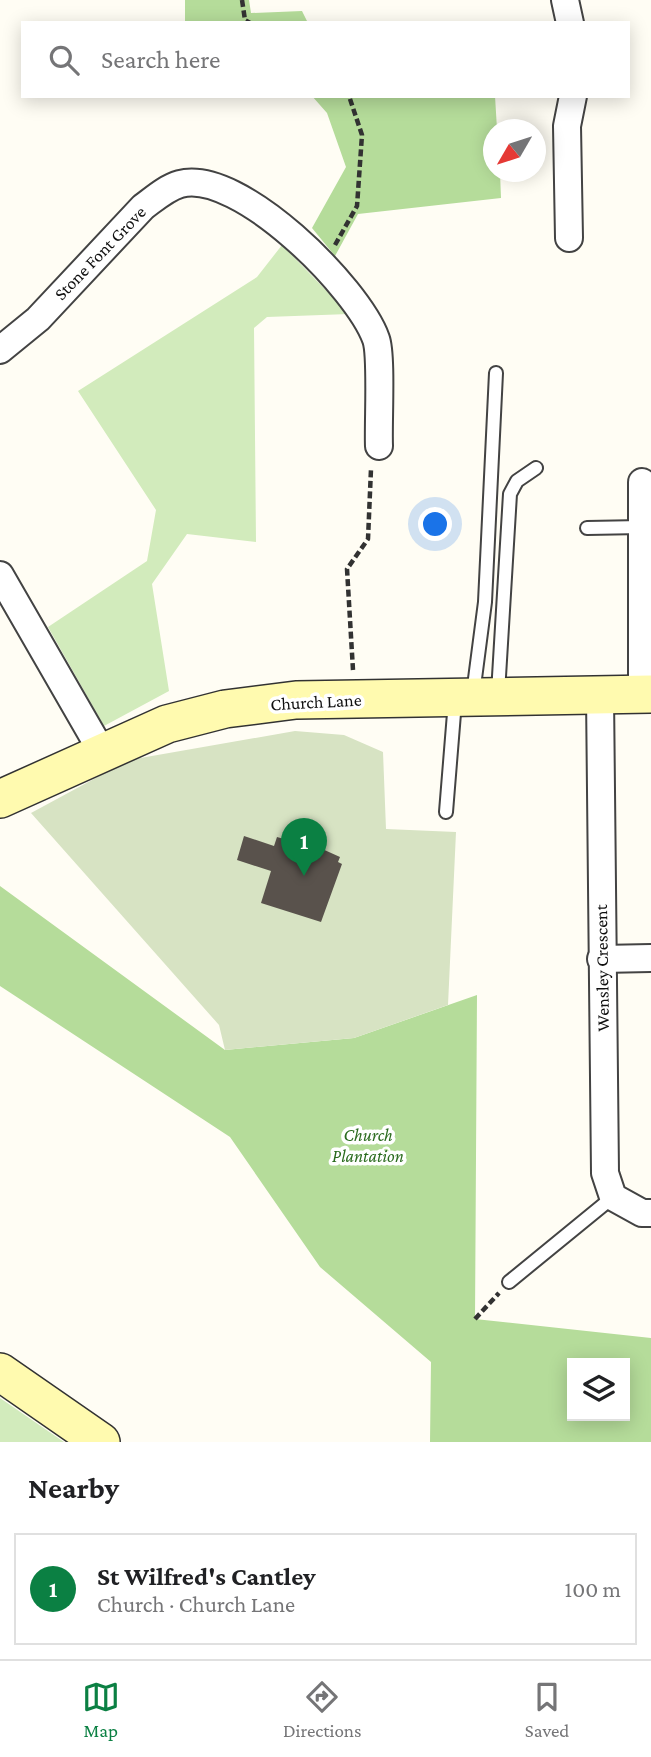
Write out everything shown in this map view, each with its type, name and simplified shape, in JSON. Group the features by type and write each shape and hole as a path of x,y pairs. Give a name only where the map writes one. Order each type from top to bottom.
{"street":[{"path":"565,0 570,21"},
{"path":"569,238 567,126 573,98"},
{"name":"Stone Font Grove","path":"0,350 38,319 143,207 180,184 204,184 226,190 255,206 322,267 356,303 377,341 379,446"},
{"path":"642,482 646,694"},
{"path":"0,575 102,752"},
{"name":"Church Lane","path":"0,799 167,724 225,709 296,700 646,694"},
{"name":"Wensley Crescent","path":"600,695 605,1173 613,1197"},
{"path":"601,959 651,958"},
{"path":"613,1197 642,1213 651,1213"},
{"path":"0,1372 101,1442"}],"lane":[{"path":"475,697 485,602 496,373"},
{"path":"446,812 475,697 510,494 517,481 536,468"},
{"path":"587,528 642,527"},
{"path":"509,1282 613,1197"}],"path":[{"path":"242,0 247,21"},
{"path":"322,267 357,206 362,135 350,98"},
{"path":"355,699 347,569 368,538 372,456 379,446"},
{"path":"475,1319 509,1282"}],"green space":[{"path":"185,0 249,0 251,13 302,11 307,21 185,21"},
{"path":"314,98 495,98 496,119 483,119 483,182 500,182 501,198 358,214 335,256 312,228 346,167 327,113"},
{"path":"282,245 349,314 267,317 254,328 256,542 187,534 152,584 169,691 104,726 48,627 147,561 156,510 78,391 257,277"},
{"path":"295,731 344,735 383,752 386,829 456,832 448,1005 354,1038 225,1050 219,1025 31,813 129,760"},
{"name":"Church Plantation","path":"0,886 225,1050 354,1038 477,995 475,1319 651,1338 651,1442 430,1442 431,1362 320,1267 230,1137 0,986"},
{"path":"0,1398 64,1442 0,1442"}],"building":[{"path":"304,834 323,839 320,848 340,857 338,862 342,864 321,922 261,903 271,871 237,860 244,836 274,846 277,837 301,844"}],"place":[{"name":"St Wilfred's Cantley","path":"304,876"}]}
